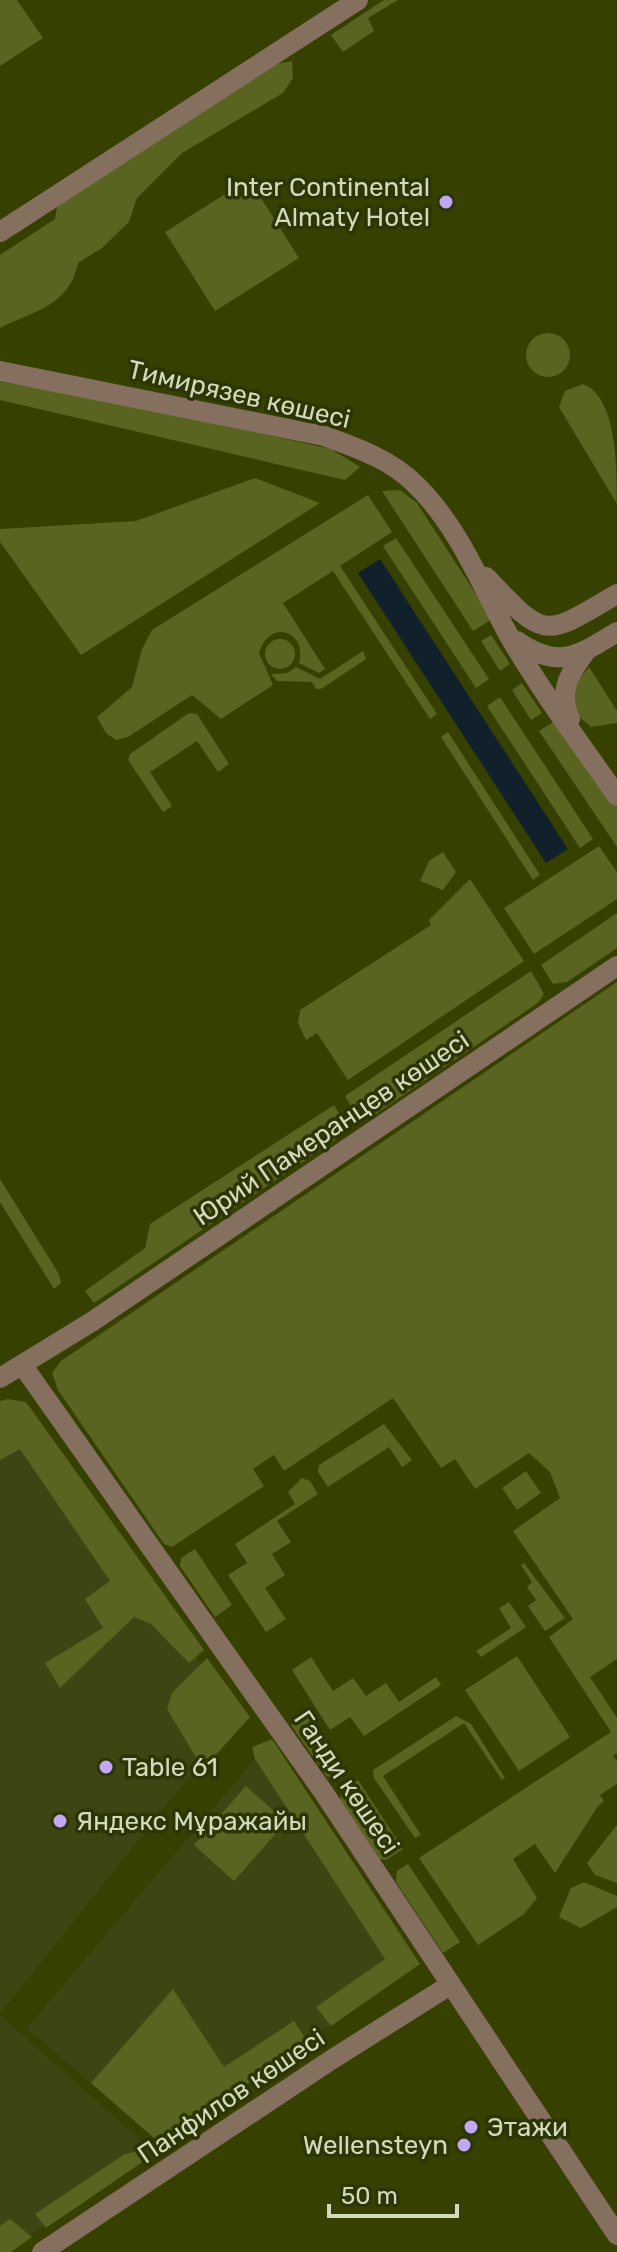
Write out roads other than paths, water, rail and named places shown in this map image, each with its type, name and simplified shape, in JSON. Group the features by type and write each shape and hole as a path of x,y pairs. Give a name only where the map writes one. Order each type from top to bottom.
{"street":[{"path":"0,232 358,0"},
{"name":"Тимирязев көшесі","path":"0,371 324,436 364,450 394,466 418,486 468,556 530,622 558,628 617,594"},
{"name":"Тимирязев көшесі","path":"468,556 510,637 617,796"},
{"path":"510,637 548,658 562,659 586,651 617,632"},
{"path":"579,740 564,706 564,693 566,681 586,651"},
{"name":"Юрий Памеранцев көшесі","path":"0,1378 74,1333 617,966"},
{"name":"Ганди көшесі","path":"23,1366 268,1711 617,2235"},
{"name":"Панфилов көшесі","path":"42,2252 331,2060 450,1985"}],"water":[{"path":"380,559 568,849 546,863 358,573"}],"place":[{"name":"Inter Continental Almaty Hotel","path":"446,202"},
{"name":"Table 61","path":"106,1767"},
{"name":"Яндекс Мұражайы","path":"60,1821"},
{"name":"Этажи","path":"471,2127"},
{"name":"Wellensteyn","path":"464,2145"}]}
